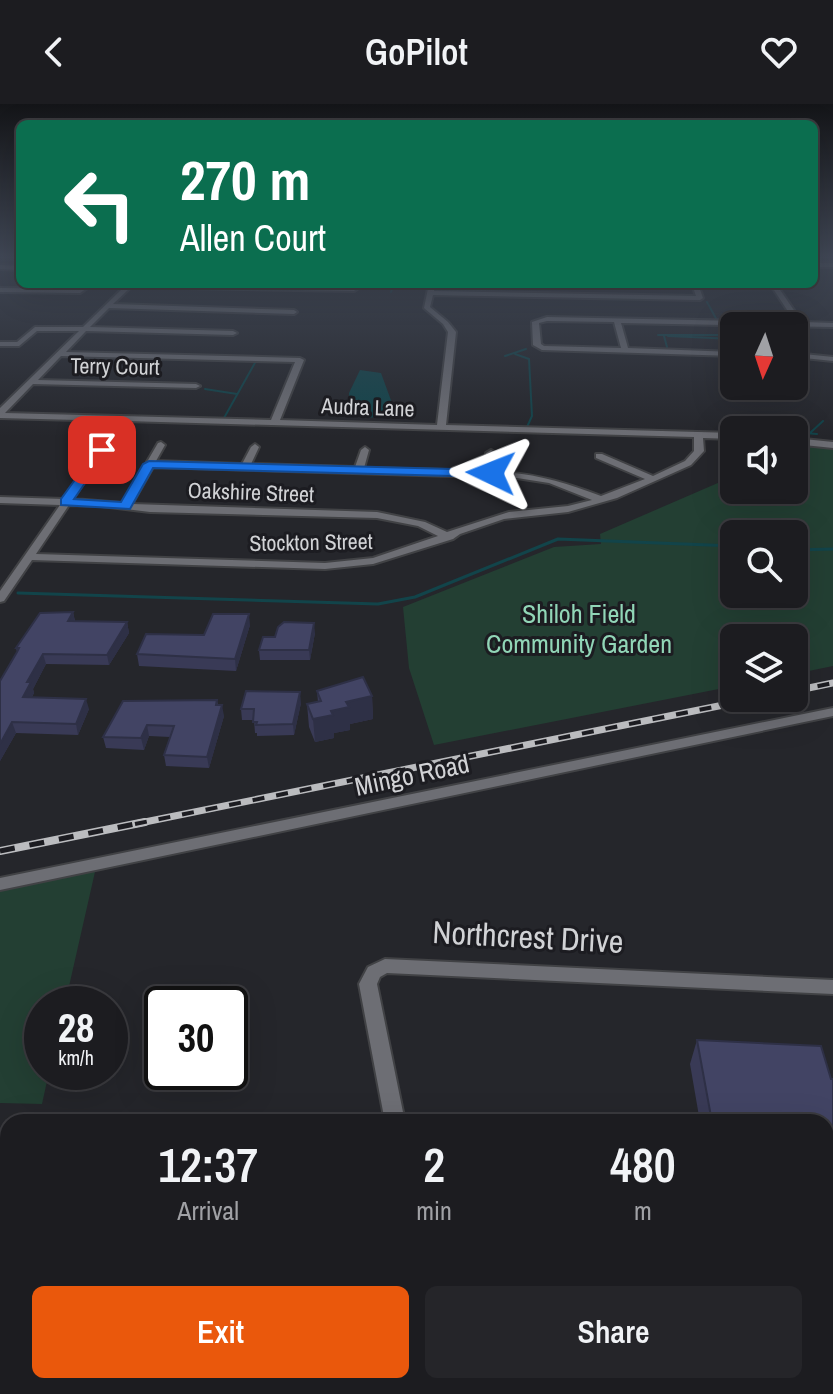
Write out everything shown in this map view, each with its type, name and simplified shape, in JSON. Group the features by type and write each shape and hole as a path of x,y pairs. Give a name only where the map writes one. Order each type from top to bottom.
{"street":[{"path":"0,414 97,316"},
{"path":"437,316 452,332 441,428"},
{"path":"720,322 537,319 535,322 537,345 540,347 720,354"},
{"path":"617,320 625,350"},
{"path":"808,324 833,325"},
{"path":"0,344 19,344 39,328 233,333"},
{"path":"60,354 300,360 275,422"},
{"path":"808,356 833,359"},
{"name":"Terry Court","path":"33,382 196,386"},
{"name":"Audra Lane","path":"0,414 720,436"},
{"path":"0,599 124,418"},
{"name":"Stockton Street","path":"29,557 353,565 396,557 502,517 570,509 599,499 692,460 700,448 698,435"},
{"path":"808,442 833,445"},
{"path":"125,507 161,445"},
{"path":"245,467 255,447"},
{"path":"359,470 365,450"},
{"path":"491,453 491,473"},
{"path":"599,456 650,478"},
{"path":"149,464 491,473 544,479 599,499"},
{"name":"Oakshire Street","path":"0,500 377,515 421,524 449,537"},
{"name":"Mingo Road","path":"0,884 833,712"},
{"name":"Northcrest Drive","path":"393,1114 368,984 374,972 385,966 833,987"}],"green space":[{"name":"Shiloh Field Community Garden","path":"808,444 833,445 833,666 808,671 808,624 720,624 720,689 434,745 409,668 403,607 554,547 601,544 600,534 720,482 720,504 808,504"},
{"path":"97,863 69,986 24,986 24,1090 45,1090 42,1104 0,1103 0,886"}],"water":[{"path":"360,370 381,373 396,414 368,418 349,412 349,393"}],"building":[{"path":"73,612 68,621 127,622 107,655 43,654 27,682 31,682 23,697 86,699 76,724 12,722 0,744 0,681 19,648 16,648 40,613"},
{"path":"213,614 249,614 235,659 137,654 146,634 204,635"},
{"path":"284,622 314,623 309,650 259,650 263,637 275,637 278,627"},
{"path":"363,677 372,696 346,702 349,707 331,711 333,715 313,719 307,704 321,701 317,691"},
{"path":"246,691 300,692 293,724 256,725 257,722 253,722 254,709 241,709"},
{"path":"217,700 216,705 222,705 207,757 164,755 174,726 147,725 141,738 103,737 123,701"},
{"path":"697,1040 821,1046 833,1079 833,1114 711,1114"}],"waterway":[{"path":"658,335 725,335 715,316"},
{"path":"664,336 667,347"},
{"path":"668,336 720,338"},
{"path":"505,356 526,349"},
{"path":"515,354 529,359 532,416 527,427"},
{"path":"224,418 256,361"},
{"path":"205,389 237,394"},
{"path":"810,433 823,421"},
{"path":"808,433 817,434"},
{"path":"18,593 378,604 415,597 558,539 720,545"},
{"path":"808,550 833,549"}],"railway":[{"path":"808,688 833,683"},
{"path":"135,824 720,706"},
{"path":"135,824 145,822"},
{"path":"0,851 135,824"}],"route":[{"path":"102,450 66,502 125,507 149,464 491,473"}]}
